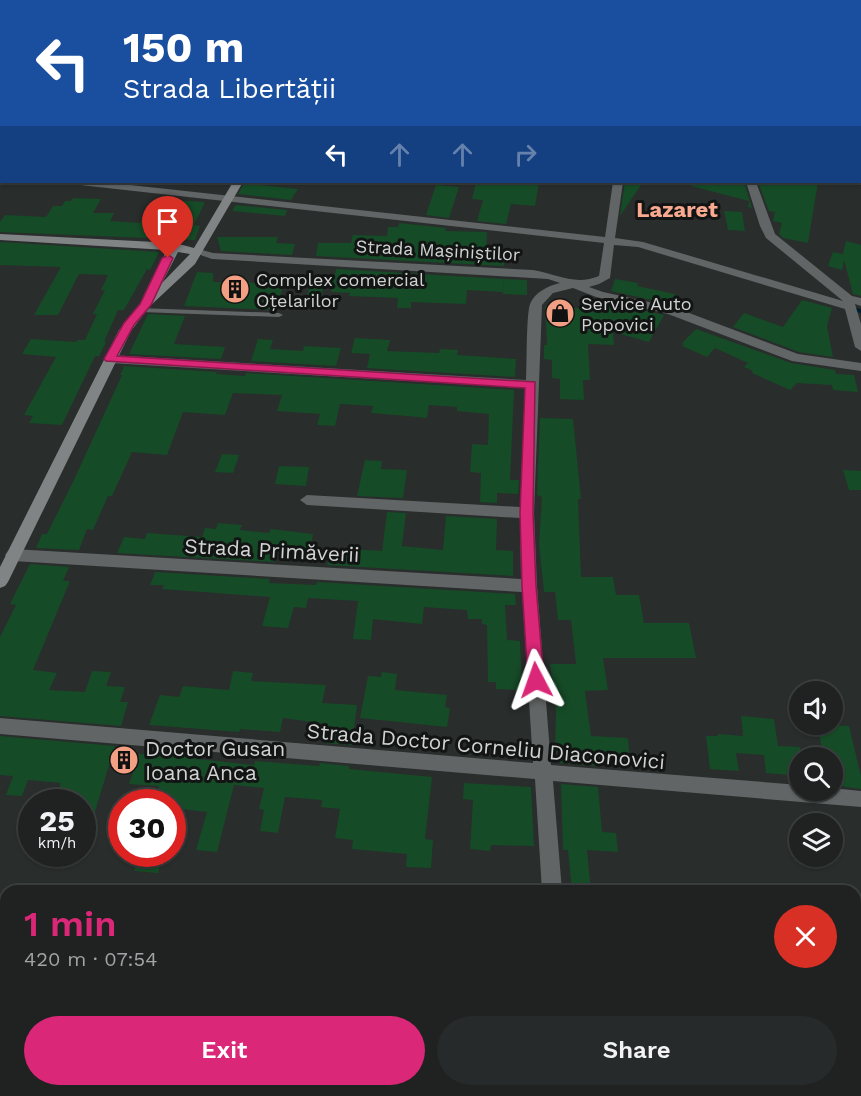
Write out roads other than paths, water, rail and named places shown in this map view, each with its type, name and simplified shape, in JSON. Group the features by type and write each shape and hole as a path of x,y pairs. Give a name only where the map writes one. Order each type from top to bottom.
{"street":[{"path":"89,183 609,240 664,250 853,302"},
{"path":"0,582 125,330 143,307 191,262 237,183"},
{"path":"552,885 529,586 527,513 536,305 540,296 548,290 596,282 604,278 618,183"},
{"path":"751,183 770,236 853,302 861,348"},
{"name":"Strada Mașiniștilor","path":"0,237 175,246 224,256 534,273 551,276 622,301 672,311 796,358 861,367"},
{"path":"143,307 175,246"},
{"path":"110,359 531,384"},
{"path":"307,500 527,513"},
{"name":"Strada Primăverii","path":"13,555 529,586"},
{"name":"Strada Doctor Corneliu Diaconovici","path":"0,726 544,774 861,799"}],"lane":[{"path":"143,307 279,315"}],"waterway":[{"path":"857,310 861,311"}],"place":[{"name":"Complex comercial Oțelarilor","path":"235,289"},
{"name":"Service Auto Popovici","path":"560,313"},
{"name":"Doctor Gusan Ioana Anca","path":"124,760"}],"district":[{"name":"Lazaret","path":"677,209"}]}
